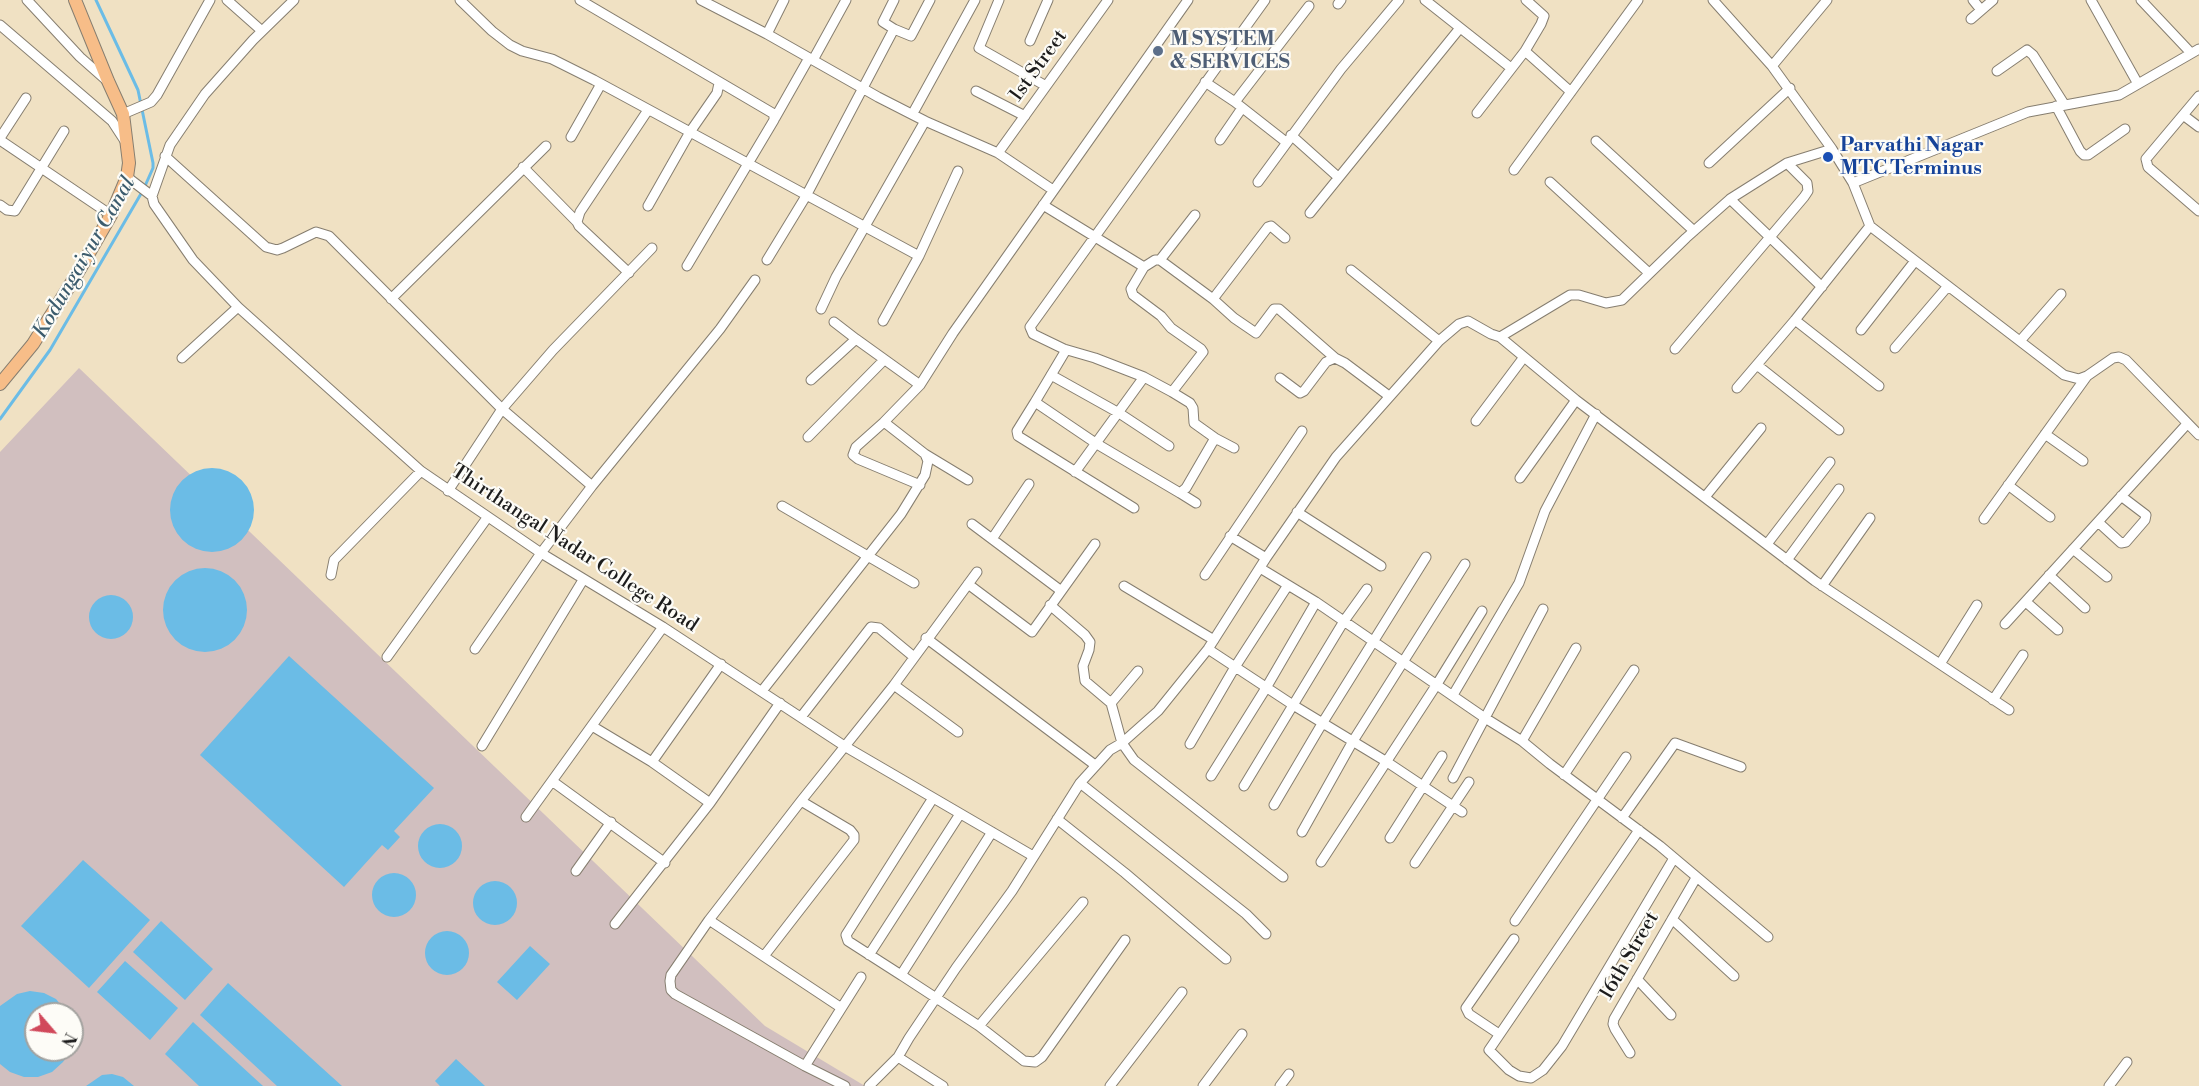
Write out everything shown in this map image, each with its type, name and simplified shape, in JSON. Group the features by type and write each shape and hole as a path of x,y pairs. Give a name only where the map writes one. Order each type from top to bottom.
{"main road":[{"path":"0,384 33,344 132,181 127,113 108,81 75,0"}],"street":[{"path":"27,0 80,57 108,81"},
{"path":"127,113 151,102 158,95 210,0"},
{"path":"227,0 262,31"},
{"path":"150,195 170,145 205,94 262,31 294,0"},
{"path":"460,0 510,45 522,51 552,59 601,84 919,256"},
{"path":"580,0 713,77 718,83 772,112 775,118"},
{"path":"701,0 925,121 998,153 1053,190"},
{"path":"767,34 784,0"},
{"path":"687,266 846,0"},
{"path":"894,0 883,22 911,36 930,0"},
{"path":"913,113 975,0"},
{"path":"999,0 979,48 1046,86"},
{"path":"1030,41 1048,0"},
{"name":"1st Street","path":"998,153 1108,0"},
{"path":"920,485 858,459 853,455 856,447 920,385 953,333 1188,0"},
{"path":"1234,448 1194,423 1193,408 1190,403 1172,392 1144,377 1095,358 1066,350 1033,334 1030,327 1265,0"},
{"path":"1425,0 1511,68"},
{"path":"1477,113 1526,51 1541,24 1544,16 1526,0"},
{"path":"1514,170 1638,0"},
{"path":"1713,0 1790,88 1853,183 1870,226 2064,375 2079,379 2113,358 2120,357 2126,360 2199,435"},
{"path":"1772,66 1826,0"},
{"path":"1973,0 1981,10"},
{"path":"1971,19 1993,0"},
{"path":"2091,0 2138,84"},
{"path":"1853,183 2028,112 2119,95 2195,51 2141,0"},
{"path":"1258,182 1341,69 1395,1"},
{"path":"1220,140 1239,105 1309,6"},
{"path":"0,25 112,121 128,146"},
{"path":"1310,213 1460,28"},
{"path":"767,260 806,196 894,29"},
{"path":"1997,71 2027,50 2033,55 2084,155 2088,155 2125,129"},
{"path":"1526,51 1571,92"},
{"path":"1205,82 1289,139 1338,177"},
{"path":"648,206 690,132 717,93 718,83"},
{"path":"571,137 601,84"},
{"path":"1709,163 1790,88"},
{"path":"976,91 1025,116"},
{"path":"2199,96 2149,154 2146,163 2199,211"},
{"path":"26,98 0,139 111,215"},
{"path":"577,222 580,212 648,110"},
{"path":"2183,115 2199,128"},
{"path":"821,309 925,121"},
{"path":"0,205 15,211 64,131"},
{"path":"1596,141 1694,231"},
{"path":"392,299 546,146"},
{"path":"1500,337 1570,295 1579,295 1606,303 1622,300 1648,273 1730,199 1787,163 1832,149"},
{"path":"165,156 266,247 278,250 316,232 324,233 333,239 502,409 592,486"},
{"path":"1675,349 1808,190 1807,183 1787,163"},
{"path":"523,167 579,226 629,273"},
{"path":"883,321 919,256 958,171"},
{"name":"Thirthangal Nadar College Road","path":"132,181 150,195 193,260 238,307 421,471 487,518 583,580 663,627 846,747 1033,856"},
{"path":"1550,182 1648,273"},
{"path":"1730,199 1822,287"},
{"path":"1043,205 1144,267"},
{"path":"1160,260 1195,215"},
{"path":"1213,299 1268,227 1271,226 1286,238"},
{"path":"1737,388 1870,226"},
{"path":"448,491 502,409 554,350 652,248"},
{"path":"1172,392 1203,352 1133,295 1131,288 1144,267 1155,260 1160,260 1213,299 1253,333 1258,332 1274,309 1279,309 1335,358 1389,396"},
{"path":"1860,330 1915,261"},
{"path":"1351,270 1439,341"},
{"path":"475,649 541,553 592,486 720,329 755,280"},
{"path":"1895,348 1948,286"},
{"path":"2020,341 2061,294"},
{"path":"182,358 238,307"},
{"path":"1795,320 1880,386"},
{"path":"869,1086 898,1057 937,997 1012,891 1080,783 1110,750 1122,743 1158,711 1208,649 1266,558 1336,457 1439,341 1459,324 1468,321 1500,337 1576,400 1822,586 2009,710"},
{"path":"834,322 920,385"},
{"path":"811,380 856,339"},
{"path":"1066,350 1017,431 1018,436 1134,508"},
{"path":"1476,421 1524,357"},
{"path":"1280,378 1300,393 1326,362 1335,358"},
{"path":"808,437 884,360"},
{"path":"1756,365 1839,430"},
{"path":"1051,375 1119,413 1169,446"},
{"path":"1984,519 2087,376"},
{"path":"1075,472 1144,377"},
{"path":"1520,478 1576,400"},
{"path":"1035,402 1097,444 1196,503"},
{"path":"1454,695 1519,583 1549,502 1596,414"},
{"path":"884,422 925,454 968,480"},
{"path":"2005,624 2187,424"},
{"path":"1705,497 1761,428"},
{"path":"1206,575 1302,431"},
{"path":"2045,434 2083,461"},
{"path":"1180,493 1186,488 1215,438"},
{"path":"762,691 901,514 920,485 928,461 925,454"},
{"path":"1767,544 1830,462"},
{"path":"331,575 334,560 421,471"},
{"path":"992,539 1029,484"},
{"path":"2008,485 2050,517"},
{"path":"1787,560 1839,489"},
{"path":"2097,522 2121,543 2126,542 2146,515 2121,496"},
{"path":"782,506 914,583"},
{"path":"1297,512 1381,566"},
{"path":"387,657 487,518"},
{"path":"1822,586 1870,518"},
{"path":"972,524 1060,590"},
{"path":"1230,536 1266,558"},
{"path":"968,584 1032,632 1095,544"},
{"path":"2073,549 2107,577"},
{"path":"1274,805 1426,557"},
{"path":"1302,832 1353,741 1465,564"},
{"path":"1260,568 1316,602 1522,741 1639,830 1768,937"},
{"path":"845,1086 671,990 671,975 709,920 894,685 977,572"},
{"path":"2049,575 2085,608"},
{"path":"482,746 583,580"},
{"path":"1190,744 1235,667 1288,585"},
{"path":"1124,586 1214,640"},
{"path":"1244,786 1344,621 1367,589"},
{"path":"1211,776 1316,602"},
{"path":"2026,602 2058,630"},
{"path":"1050,605 1085,635 1089,642 1089,650 1083,666 1085,681 1111,703 1122,743 1134,760 1283,877"},
{"path":"1940,664 1977,606"},
{"path":"1454,778 1543,609"},
{"path":"1321,862 1482,611"},
{"path":"526,817 663,627"},
{"path":"801,717 871,627 879,628 914,657"},
{"path":"927,638 1095,765"},
{"path":"1522,741 1576,648"},
{"path":"1208,649 1462,812"},
{"path":"1993,700 2023,655"},
{"path":"652,762 721,664"},
{"path":"1564,775 1634,670"},
{"path":"1111,703 1138,671"},
{"path":"894,685 958,732"},
{"path":"615,924 710,803 780,703"},
{"path":"592,726 652,762 710,803"},
{"path":"1622,818 1675,743 1741,767"},
{"path":"1390,838 1442,756"},
{"path":"1515,921 1626,757"},
{"path":"552,781 665,863"},
{"path":"1414,862 1469,782"},
{"path":"1080,783 1246,914 1266,934"},
{"path":"933,798 847,931 845,938 848,941 980,1026 1024,1060 1035,1062 1039,1060 1125,940"},
{"path":"764,956 854,840 854,835 850,830 801,801"},
{"path":"869,955 960,814"},
{"path":"1057,819 1226,959"},
{"path":"576,871 611,822"},
{"path":"1639,830 1489,1050 1509,1070 1519,1076 1531,1078 1543,1070 1562,1046 1674,858"},
{"path":"901,975 992,832"},
{"name":"16th Street","path":"1630,1053 1613,1024 1696,878"},
{"path":"980,1026 1083,902"},
{"path":"1672,919 1734,976"},
{"path":"709,920 840,1007"},
{"path":"1499,1034 1469,1014 1466,1008 1514,939"},
{"path":"806,1066 840,1007 861,977"},
{"path":"1637,979 1671,1015"},
{"path":"1110,1086 1182,992"},
{"path":"1203,1086 1242,1034"},
{"path":"898,1057 943,1086"},
{"path":"2109,1086 2127,1062"},
{"path":"1280,1086 1289,1074"}],"shaded area":[{"path":"79,368 765,1026 865,1086 0,1086 0,452"}],"water":[{"path":"212,468 228,471 242,480 251,494 254,510 251,526 242,540 228,549 212,552 196,549 182,540 173,526 170,510 173,494 182,480 196,471"},
{"path":"205,568 221,571 235,580 244,594 247,610 244,626 235,640 221,649 205,652 189,649 175,640 166,626 163,610 166,594 175,580 189,571"},
{"path":"111,595 127,601 133,617 127,633 111,639 95,633 89,617 95,601"},
{"path":"289,656 434,788 394,831 400,837 388,850 382,845 344,887 200,755"},
{"path":"440,824 455,831 462,846 455,861 440,868 425,861 418,846 425,831"},
{"path":"83,860 150,920 89,988 21,926"},
{"path":"394,873 409,880 416,895 409,910 394,917 379,910 372,895 379,880"},
{"path":"495,881 510,888 517,903 510,918 495,925 480,918 473,903 480,888"},
{"path":"161,921 213,969 185,1000 133,952"},
{"path":"447,931 462,938 469,953 462,968 447,975 432,968 425,953 432,938"},
{"path":"530,946 550,964 517,1000 497,982"},
{"path":"125,961 178,1008 150,1040 97,992"},
{"path":"228,983 342,1086 277,1086 200,1015"},
{"path":"30,991 44,993 58,1002 24,1002 24,1062 63,1062 52,1072 38,1077 24,1077 10,1072 0,1064 0,1006 17,994"},
{"path":"193,1022 263,1086 199,1086 165,1054"},
{"path":"456,1059 485,1086 440,1086 435,1081"},
{"path":"112,1074 123,1077 134,1086 86,1086 102,1075"}],"waterway":[{"name":"Kodungaiyur Canal","path":"96,0 138,90 153,163 145,186"},
{"name":"Kodungaiyur Canal","path":"0,419 50,350 142,192"}],"place":[{"name":"M SYSTEM & SERVICES","path":"1158,51"},
{"name":"Parvathi Nagar MTC Terminus","path":"1828,157"}]}
